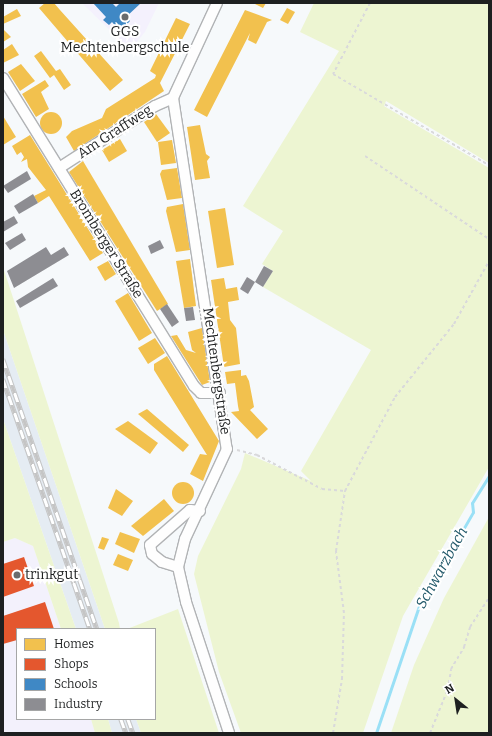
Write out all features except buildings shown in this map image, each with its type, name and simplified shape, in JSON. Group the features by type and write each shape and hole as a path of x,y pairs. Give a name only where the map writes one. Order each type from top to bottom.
{"street":[{"path":"173,98 217,3"},
{"name":"Bromberger Straße","path":"3,78 194,386 201,393 220,393"},
{"name":"Am Graffweg","path":"59,168 155,106 173,98"},
{"name":"Mechtenbergstraße","path":"173,98 220,393 227,449 200,511 185,539 178,567 182,590 229,733"},
{"path":"178,567 162,562 152,554 150,545 190,510 200,511"}],"path":[{"path":"370,3 333,74 383,105 489,165"},
{"path":"365,156 489,239"},
{"path":"333,733 342,679 344,613 336,551 346,491 395,397 454,324 489,261"},
{"path":"227,449 257,455 322,489 346,491"},
{"path":"430,733 448,689 451,669 464,646 470,627 489,598"}],"shaded area":[{"name":"GGS Mechtenbergschule","path":"82,3 159,3 145,32 130,50"},
{"path":"3,330 105,628 76,628 3,419"},
{"path":"15,538 33,546 61,628 16,628 16,720 91,720 95,733 3,733 3,542"},
{"path":"108,720 136,720 141,733 112,733"}],"green space":[{"path":"314,3 489,3 489,163 386,101 384,106 489,168 489,467 403,616 363,733 241,733 219,672 194,574 198,556 241,469 245,453 311,481 301,471 371,350 263,287 273,271 262,264 283,231 243,206 339,51 300,32"},
{"path":"3,267 120,628 105,628 3,330"},
{"path":"3,419 76,628 61,628 33,546 15,538 3,542"},
{"path":"489,517 489,733 391,733 414,665 444,598"},
{"path":"178,609 219,733 141,733 136,720 156,720 156,628 130,628"},
{"path":"91,720 108,720 112,733 95,733"}],"waterway":[{"name":"Schwarzbach","path":"376,733 419,606 473,512 472,503 489,476"}],"railway":[{"path":"3,359 97,628"},
{"path":"3,379 90,628"},
{"path":"121,720 126,733"},
{"path":"128,720 133,733"}],"place":[{"name":"GGS Mechtenbergschule","path":"125,17"},
{"name":"trinkgut","path":"17,575"}]}
